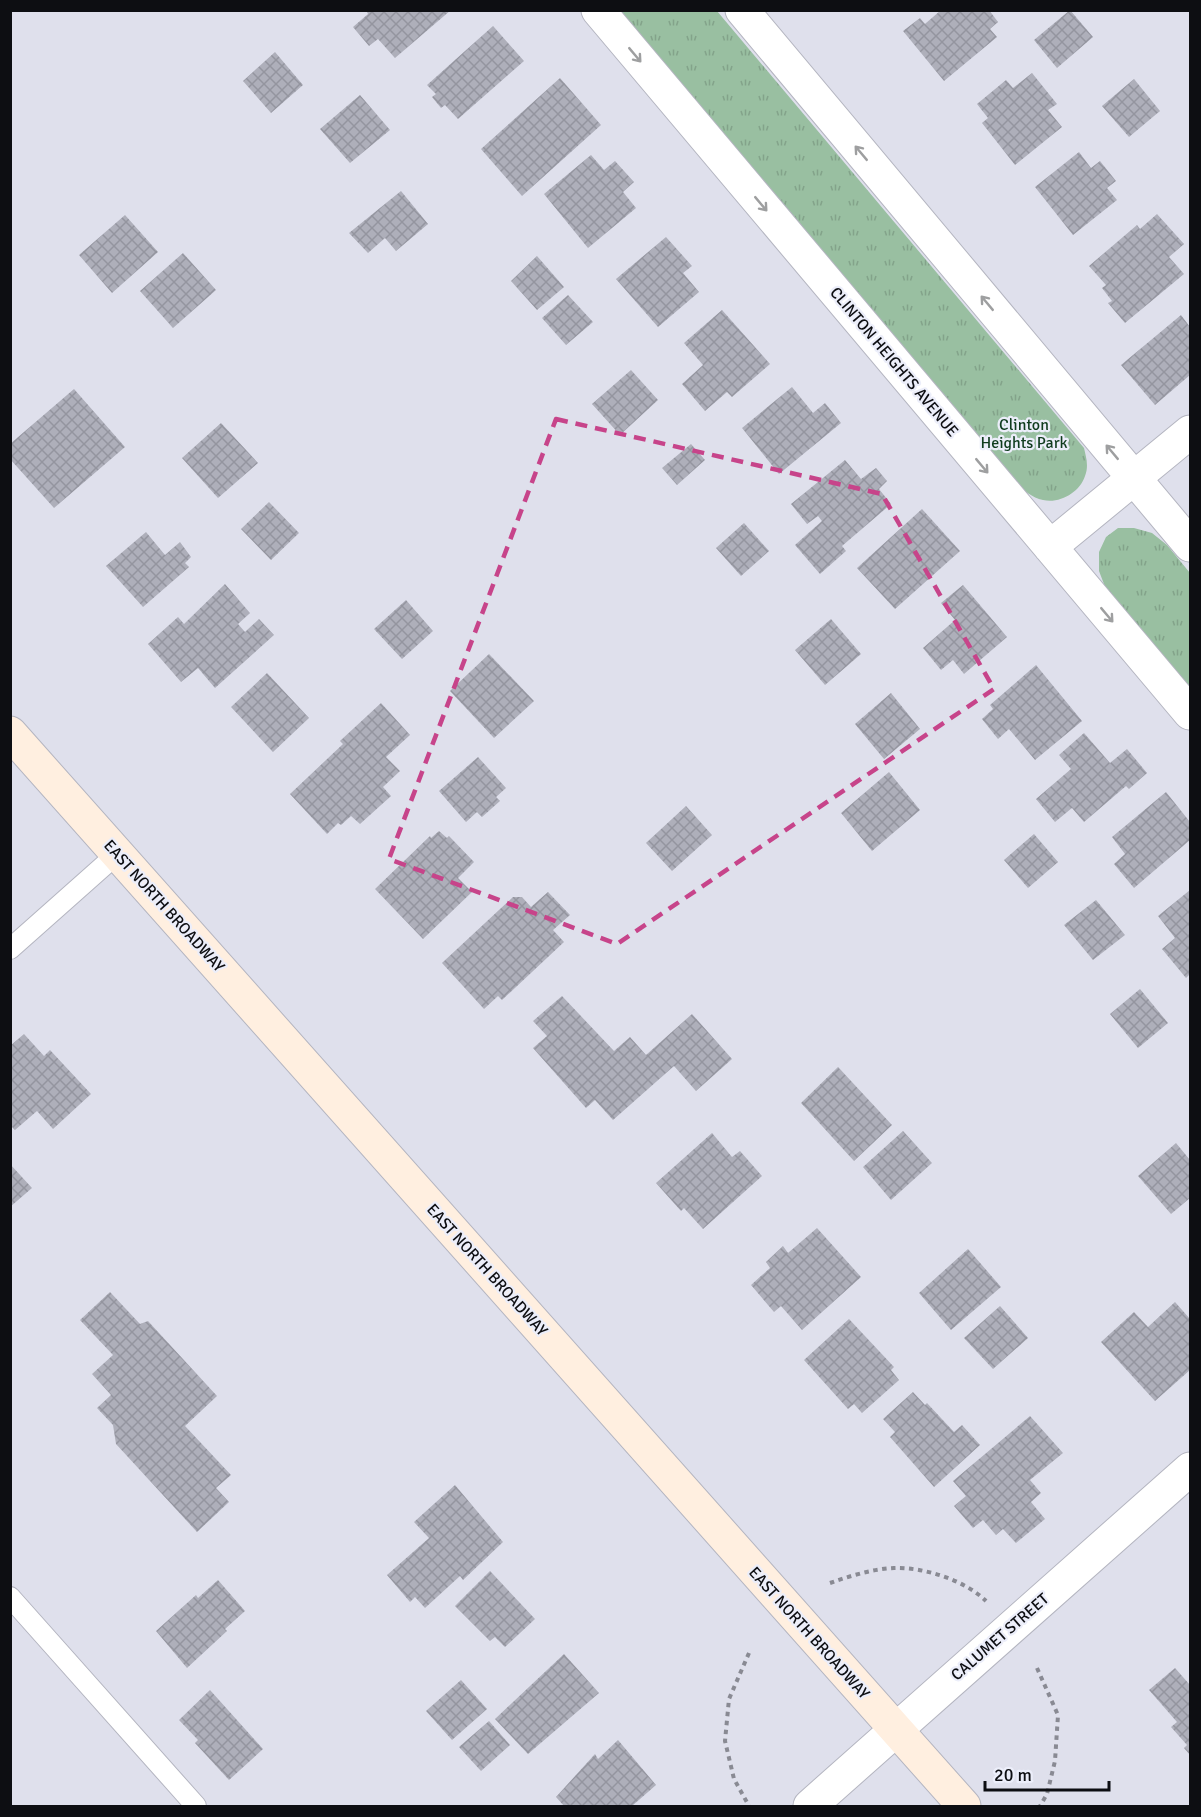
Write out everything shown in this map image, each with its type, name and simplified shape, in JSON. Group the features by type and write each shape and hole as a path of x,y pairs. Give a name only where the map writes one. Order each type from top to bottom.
{"main road":[{"name":"EAST NORTH BROADWAY","path":"10,733 964,1806"}],"street":[{"name":"CLINTON HEIGHTS AVENUE","path":"598,10 1191,713"},
{"path":"742,10 1191,544"},
{"path":"1050,547 1191,432"},
{"name":"CALUMET STREET","path":"810,1806 1191,1469"}],"lane":[{"path":"10,949 117,854"},
{"path":"10,1597 196,1806"}],"path":[{"path":"830,1583 855,1574 895,1568 929,1572 961,1583 991,1605"},
{"path":"749,1653 729,1699 725,1741 734,1779 749,1806"},
{"path":"1037,1668 1058,1715 1055,1761 1047,1794 1040,1806"}],"highlighted area":[{"path":"556,419 882,494 994,689 617,944 389,859"}],"green space":[{"name":"Clinton Heights Park","path":"619,11 717,11 1084,448 1087,462 1086,472 1074,492 1049,501 1032,496 1016,483"},
{"path":"1118,528 1134,528 1152,533 1167,545 1190,573 1190,692 1107,592 1099,571 1099,552 1106,537"}],"building":[{"path":"366,10 451,10 395,58 378,39 369,46 353,27 368,14"},
{"path":"941,10 989,10 998,22 990,29 997,37 944,81 903,31 920,18 925,24"},
{"path":"1070,10 1093,37 1057,68 1034,40"},
{"path":"493,26 524,61 458,119 445,105 441,108 432,97 436,94 427,85"},
{"path":"275,52 303,85 271,113 243,81"},
{"path":"1032,73 1057,104 1048,110 1062,127 1015,165 982,123 988,118 977,104 1006,80 1013,88"},
{"path":"560,78 601,125 522,196 481,149"},
{"path":"1134,79 1160,111 1129,137 1102,106"},
{"path":"360,95 390,130 350,163 320,129"},
{"path":"1079,152 1091,168 1100,161 1116,181 1107,188 1117,200 1073,235 1035,187"},
{"path":"591,155 604,170 615,161 634,182 623,192 636,208 588,248 544,194"},
{"path":"401,191 428,224 396,251 385,238 368,253 349,233"},
{"path":"1157,214 1184,244 1169,257 1184,274 1125,323 1108,303 1112,301 1102,288 1106,285 1089,266 1137,225 1140,229"},
{"path":"125,215 158,252 112,293 79,255"},
{"path":"666,237 692,266 683,273 699,292 658,327 616,279"},
{"path":"183,253 216,290 173,328 140,291"},
{"path":"537,256 564,287 537,310 511,281"},
{"path":"568,295 593,322 566,345 542,318"},
{"path":"722,310 770,364 732,397 727,392 705,411 682,384 703,365 684,343"},
{"path":"1181,315 1190,327 1190,375 1155,405 1121,365"},
{"path":"631,370 658,400 620,435 592,404"},
{"path":"792,387 813,413 825,403 841,423 779,474 742,428"},
{"path":"74,389 125,447 54,508 10,459 10,444"},
{"path":"221,423 258,463 218,498 182,458"},
{"path":"691,444 705,460 677,485 662,468"},
{"path":"845,460 861,479 876,468 887,481 879,489 891,504 842,546 846,551 820,574 795,545 822,521 818,516 807,524 791,504"},
{"path":"269,502 299,533 271,560 241,529"},
{"path":"922,509 960,551 895,609 857,568"},
{"path":"744,523 769,551 741,576 716,548"},
{"path":"146,532 165,555 180,542 191,557 185,563 189,567 143,607 106,566"},
{"path":"225,584 250,613 238,624 245,632 259,619 274,635 215,688 198,668 181,682 148,644 178,617 184,624"},
{"path":"963,585 1007,637 964,674 953,660 941,670 923,648 955,620 941,603"},
{"path":"406,600 433,631 402,659 374,629"},
{"path":"831,619 861,654 825,685 795,650"},
{"path":"489,654 534,701 494,738 450,691"},
{"path":"1036,665 1082,721 1035,760 1009,729 998,739 982,719 993,709 990,705"},
{"path":"267,673 309,718 273,752 231,707"},
{"path":"891,693 920,729 884,759 855,724"},
{"path":"381,703 410,735 386,757 400,771 383,787 391,796 360,824 351,816 341,825 338,823 327,834 290,794 343,744 340,741"},
{"path":"1084,733 1110,763 1127,749 1147,773 1129,789 1126,786 1084,822 1072,808 1055,822 1036,799 1071,769 1059,755"},
{"path":"478,757 506,788 496,797 500,801 482,817 477,812 466,822 439,791"},
{"path":"889,772 920,810 872,851 841,813"},
{"path":"1166,792 1190,822 1190,840 1134,888 1114,864 1125,854 1112,837"},
{"path":"686,806 712,835 672,871 646,843"},
{"path":"439,831 447,838 449,836 474,862 458,878 472,892 423,939 375,889 430,836 431,838"},
{"path":"1034,834 1058,862 1028,888 1004,860"},
{"path":"1190,890 1190,974 1186,978 1162,949 1175,938 1158,916"},
{"path":"548,892 570,915 553,930 564,942 502,1000 498,996 484,1009 442,963 513,897 522,897 531,907"},
{"path":"1096,900 1125,935 1093,960 1064,925"},
{"path":"1140,989 1168,1023 1138,1048 1110,1014"},
{"path":"562,996 614,1051 630,1037 646,1055 692,1014 732,1059 696,1091 674,1066 613,1120 595,1100 586,1108 533,1048 547,1036 533,1021"},
{"path":"24,1034 44,1056 50,1050 91,1094 53,1129 37,1111 15,1130 10,1125 10,1046"},
{"path":"838,1067 892,1125 854,1161 801,1103"},
{"path":"903,1131 932,1163 891,1200 863,1167"},
{"path":"712,1133 732,1157 740,1151 762,1176 703,1229 684,1208 681,1211 656,1183"},
{"path":"1176,1143 1190,1160 1190,1198 1171,1214 1138,1176"},
{"path":"10,1164 32,1188 10,1207"},
{"path":"817,1228 861,1277 802,1330 781,1306 774,1312 751,1285 770,1268 766,1262 783,1246 788,1253"},
{"path":"968,1249 1001,1287 951,1330 919,1293"},
{"path":"110,1292 140,1324 148,1321 217,1396 185,1426 231,1475 216,1488 229,1502 197,1532 116,1444 113,1425 97,1408 111,1395 92,1374 113,1355 80,1320"},
{"path":"1175,1302 1190,1319 1190,1370 1155,1401 1101,1342 1134,1312 1148,1327"},
{"path":"1000,1306 1028,1338 993,1369 964,1338"},
{"path":"849,1319 894,1367 891,1370 899,1380 862,1413 854,1404 848,1409 804,1360"},
{"path":"913,1392 925,1405 927,1403 954,1432 962,1425 980,1445 934,1487 890,1437 895,1432 883,1419"},
{"path":"1030,1416 1063,1453 1030,1480 1041,1493 1031,1502 1045,1519 1016,1543 1003,1529 996,1535 983,1520 973,1528 954,1506 966,1496 953,1481"},
{"path":"455,1485 503,1542 463,1580 460,1576 425,1608 415,1597 410,1602 387,1575 429,1538 414,1522"},
{"path":"490,1571 535,1619 505,1647 495,1637 490,1641 455,1606"},
{"path":"218,1580 245,1611 187,1668 156,1631 196,1595 198,1598"},
{"path":"564,1654 599,1693 528,1754 495,1719"},
{"path":"1175,1668 1190,1685 1190,1755 1184,1748 1187,1745 1171,1727 1177,1722 1149,1690"},
{"path":"461,1680 487,1709 452,1740 426,1711"},
{"path":"210,1690 263,1749 229,1780 195,1743 198,1740 179,1720"},
{"path":"489,1721 510,1745 481,1771 459,1747"},
{"path":"618,1740 656,1785 632,1806 564,1806 556,1797 595,1754 598,1759"}]}
